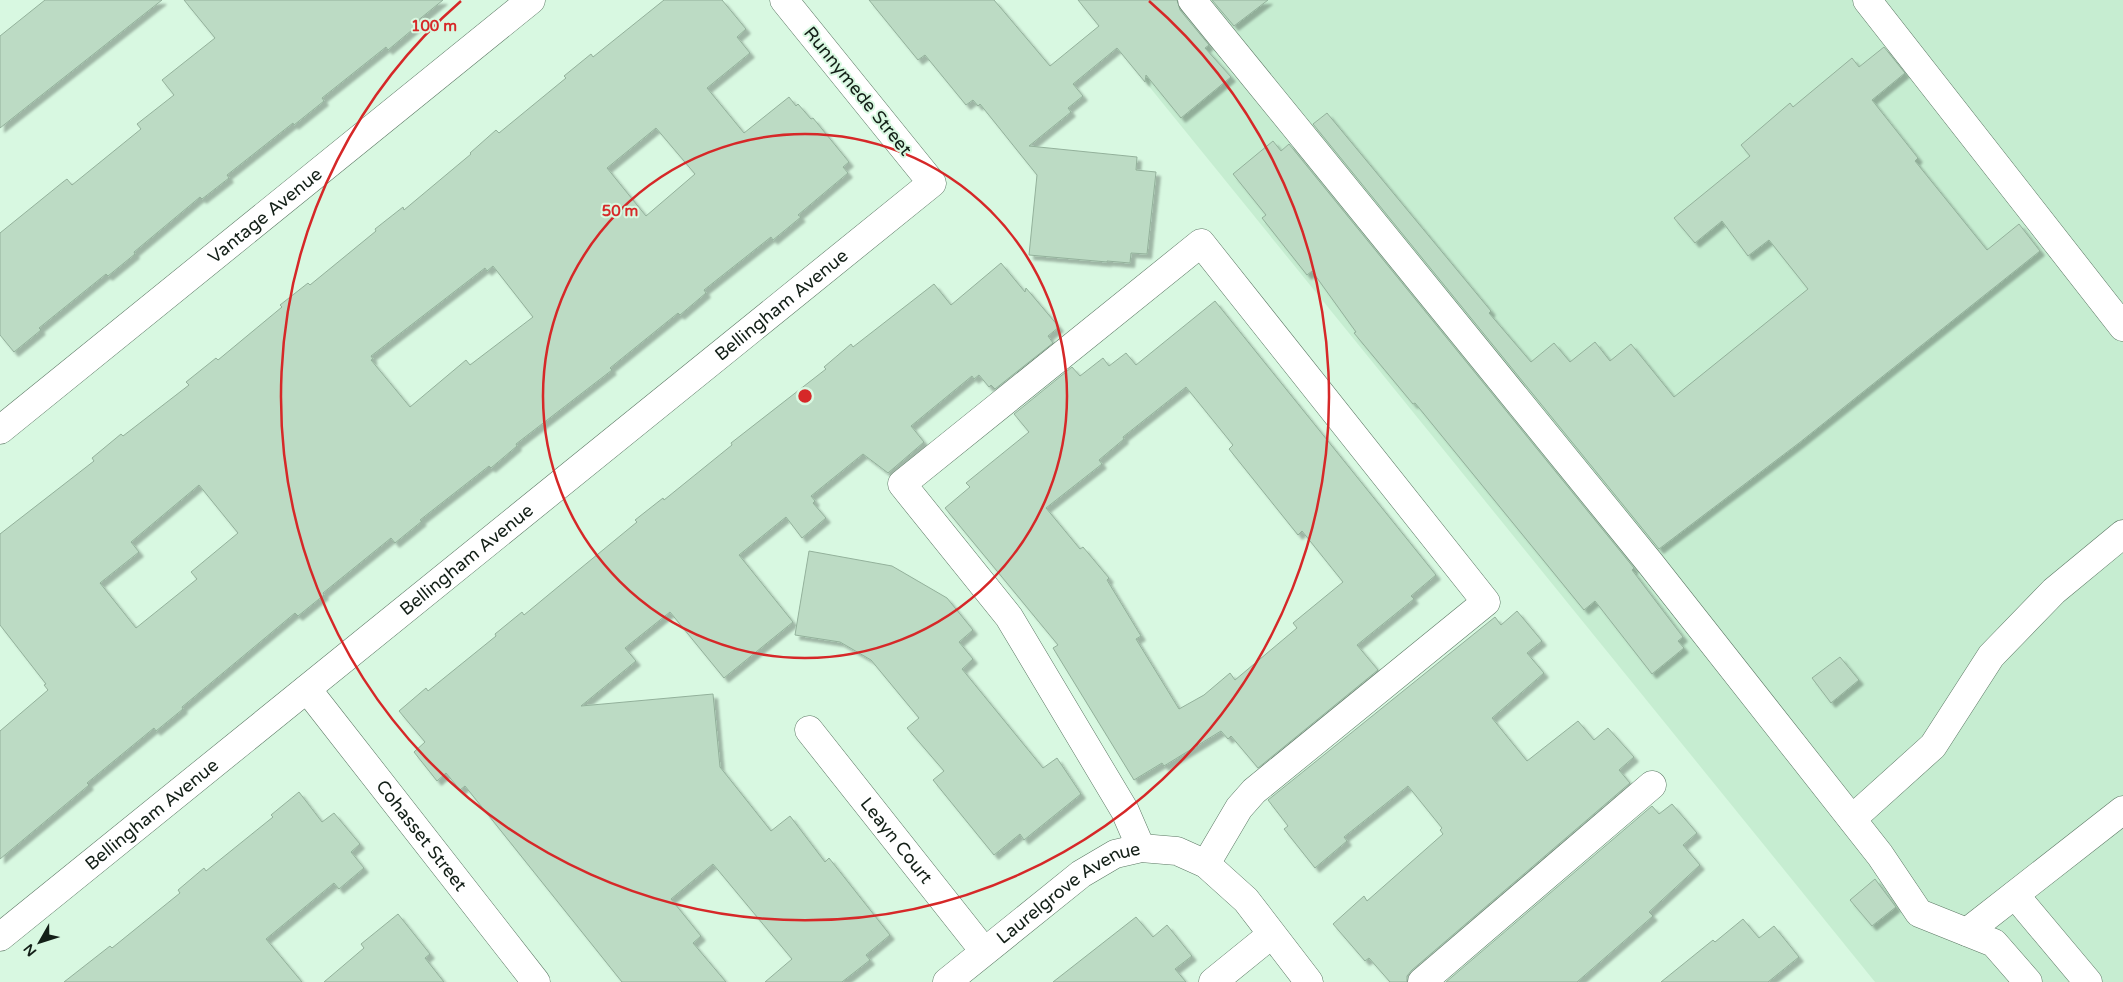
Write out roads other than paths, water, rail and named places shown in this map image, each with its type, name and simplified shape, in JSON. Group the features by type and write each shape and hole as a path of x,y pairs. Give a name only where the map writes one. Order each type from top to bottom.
{"street":[{"name":"Vantage Avenue","path":"0,430 532,0"},
{"name":"Runnymede Street","path":"784,0 932,182"},
{"path":"1192,0 1650,562 1880,855 1919,914 1994,943 2028,982"},
{"path":"1867,0 2123,326"},
{"name":"Bellingham Avenue","path":"0,937 932,182"},
{"path":"1141,848 1125,810 1010,616 902,484 1201,243 1486,602 1254,791 1239,808 1206,864 1246,900 1309,982"},
{"path":"1852,819 1933,746 1991,656 2054,591 2123,534"},
{"name":"Cohasset Street","path":"307,689 536,982"},
{"name":"Leayn Court","path":"809,730 984,952"},
{"path":"1422,982 1652,785"},
{"path":"1967,932 2123,810"},
{"name":"Laurelgrove Avenue","path":"946,982 1081,874 1115,854 1141,848 1177,851 1206,864"},
{"path":"2015,895 2088,982"},
{"path":"1213,982 1271,935"}]}
